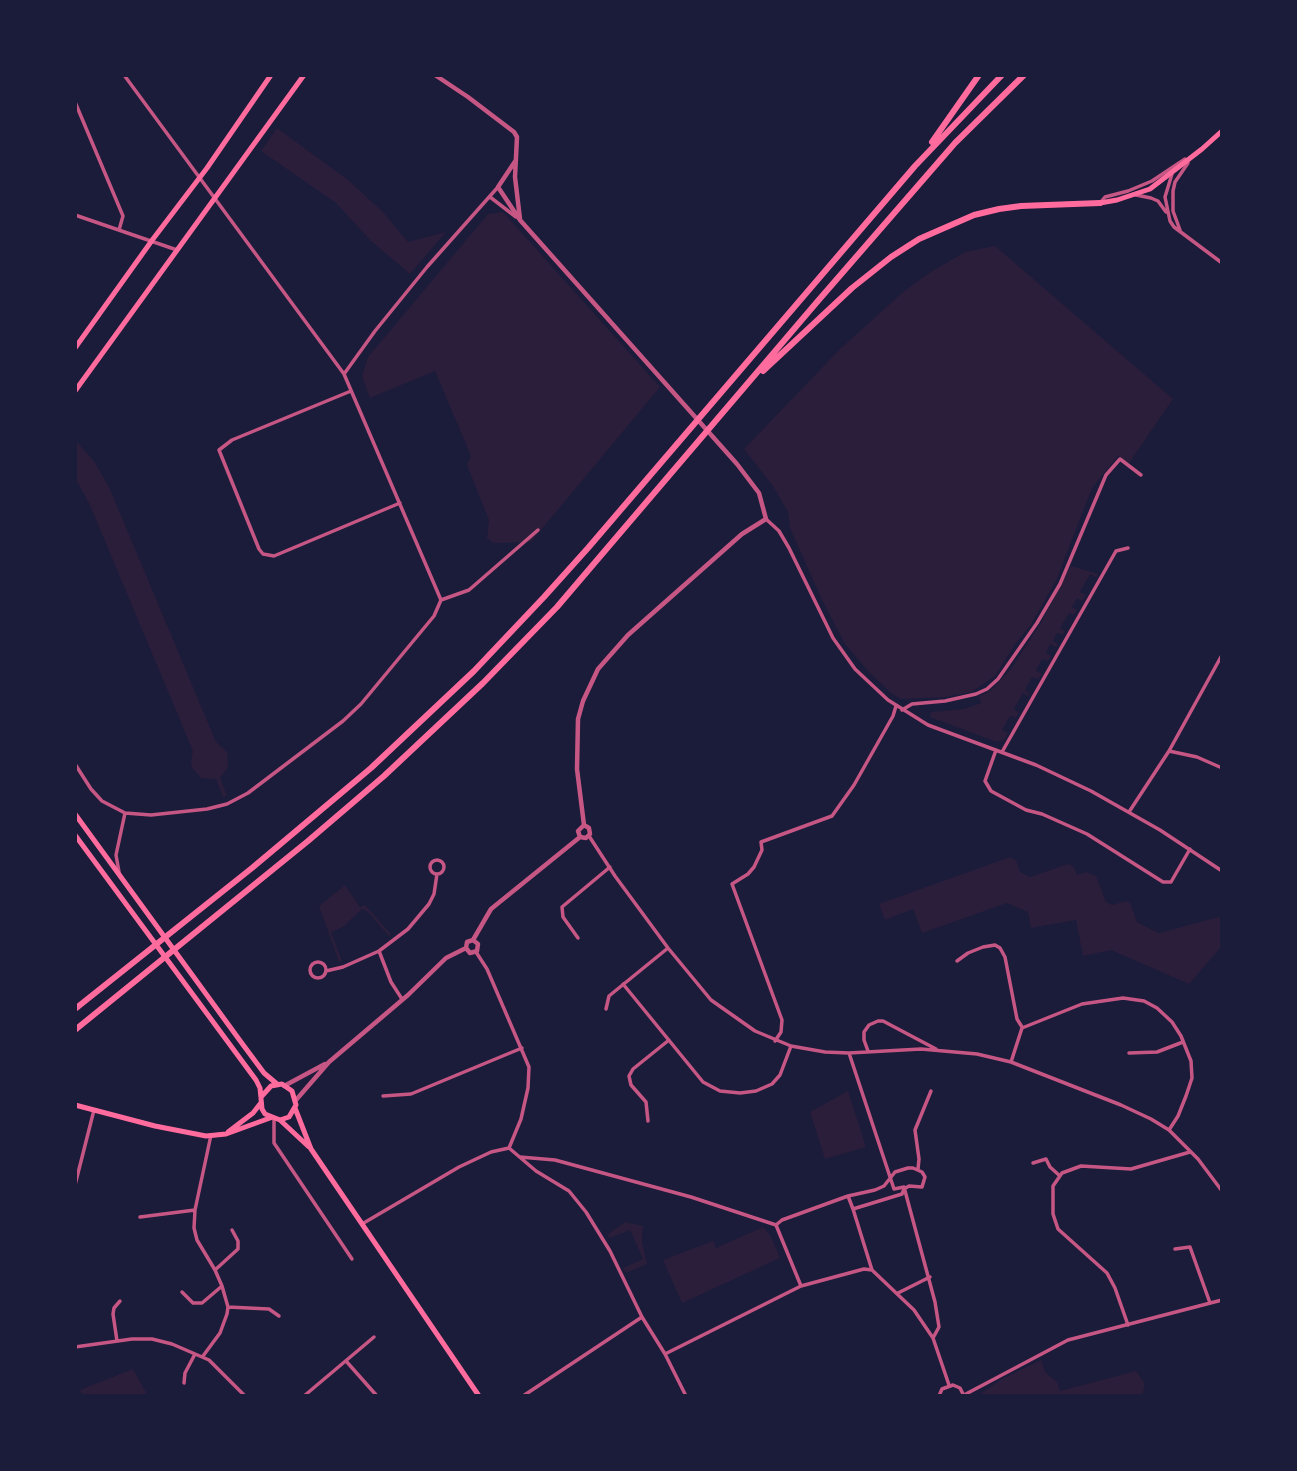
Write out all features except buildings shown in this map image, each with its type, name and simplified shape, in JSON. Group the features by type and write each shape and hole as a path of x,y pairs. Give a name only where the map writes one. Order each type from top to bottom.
{"highway":[{"path":"915,166 979,75"},
{"path":"75,1009 252,868 371,768 474,671 588,548 915,166 1002,75"},
{"path":"75,1031 308,841 448,718 557,607 947,153 1024,75"},
{"path":"737,397 852,288 919,239 961,220 999,209 1021,205 1100,203"}],"main road":[{"path":"75,348 271,75"},
{"path":"75,391 304,75"},
{"path":"1100,203 1150,189 1222,131"},
{"path":"75,814 264,1073 277,1084 292,1091 296,1100 295,1108 311,1149 480,1396"},
{"path":"75,835 256,1080 265,1114 311,1149"},
{"path":"226,1134 253,1113 264,1091 277,1084"},
{"path":"75,1105 95,1108 155,1126 211,1135 226,1134 289,1116 295,1108"}],"street":[{"path":"75,764 102,800 125,813 151,815 208,809 227,804 248,793 324,737 361,704 435,616 441,600 344,374 124,75"},
{"path":"435,75 510,127 516,137 520,220"},
{"path":"75,102 122,216 119,230"},
{"path":"1100,203 1105,197 1152,181 1202,149"},
{"path":"1182,233 1173,211 1172,191 1185,165 1202,149"},
{"path":"344,374 427,267 490,197 516,160"},
{"path":"1167,215 1165,197 1173,172"},
{"path":"498,187 520,220 734,460 759,494 766,519 779,531 789,548 833,638 855,669 879,693 928,725 1067,779 1129,812 1222,871"},
{"path":"1136,195 1158,201 1174,227 1222,262"},
{"path":"490,197 520,220"},
{"path":"75,215 177,250"},
{"path":"352,391 226,443 219,450 259,549 263,554 274,556 400,503"},
{"path":"902,710 912,704 976,695 987,689 998,678 1043,614 1059,584 1106,475 1121,460 1141,475"},
{"path":"766,519 742,534 628,635 598,669 583,701 578,719 577,769 584,825 590,830 589,836 610,867 668,948 711,1000 755,1031 775,1041 813,1051 849,1053 938,1049 1011,1062 1121,1104 1169,1130 1221,1188"},
{"path":"441,600 469,590 538,530"},
{"path":"1128,548 1116,551 999,751 985,781 991,791 1026,810 1042,814 1087,834 1163,883 1171,881 1191,849"},
{"path":"1129,812 1169,751 1222,654"},
{"path":"775,1041 781,1032 782,1020 732,884 748,874 760,859 761,842 832,816 854,785 896,706"},
{"path":"1169,751 1197,757 1222,768"},
{"path":"121,877 117,855 125,813"},
{"path":"580,837 578,831 584,825"},
{"path":"476,952 470,953 466,948 467,942 473,940 491,909 580,837 589,836"},
{"path":"433,860 438,860 444,866 441,873 437,874 431,871 433,860"},
{"path":"578,938 563,917 562,907 610,867"},
{"path":"326,971 343,967 379,951 408,929 424,913 434,894 437,874"},
{"path":"473,940 478,944 476,952 487,969 529,1067 529,1082 521,1119 509,1148"},
{"path":"957,961 983,947 1000,947 1017,1019 1022,1028 1011,1062"},
{"path":"296,1100 329,1062 446,958 466,948"},
{"path":"606,1009 609,996 668,948"},
{"path":"379,951 391,982 403,999"},
{"path":"317,963 324,965 326,971 323,977 318,978 310,972 311,967 317,963"},
{"path":"623,984 703,1082 720,1091 756,1091 772,1084 780,1075 791,1046"},
{"path":"1022,1028 1082,1004 1129,998 1144,1001 1157,1008 1172,1022 1191,1061 1192,1078 1183,1106 1169,1130"},
{"path":"868,1051 864,1032 869,1025 877,1021 883,1021 938,1049"},
{"path":"648,1121 646,1102 631,1085 629,1076 633,1069 669,1040"},
{"path":"1129,1053 1157,1052 1183,1042"},
{"path":"383,1096 411,1094 522,1048"},
{"path":"849,1053 894,1189 904,1189"},
{"path":"284,1086 329,1062"},
{"path":"918,1169 915,1129 931,1091"},
{"path":"75,1185 95,1108"},
{"path":"275,1119 274,1143 352,1259"},
{"path":"203,1356 219,1333 228,1307 222,1286 197,1240 194,1228 195,1210 211,1135"},
{"path":"509,1148 536,1171 569,1192 586,1212 610,1251 642,1317 686,1396"},
{"path":"362,1224 459,1167 491,1152 509,1148"},
{"path":"1128,1325 1107,1273 1058,1229 1052,1204 1053,1186 1062,1173 1081,1166 1131,1169 1190,1152"},
{"path":"518,1157 555,1160 694,1198 776,1225 802,1286"},
{"path":"1033,1163 1046,1158 1060,1176"},
{"path":"776,1225 782,1220 848,1196 875,1190 884,1186 890,1176 908,1168 918,1169 925,1177 922,1186 909,1186 902,1194 853,1209"},
{"path":"904,1189 930,1277 939,1327 933,1338"},
{"path":"848,1196 872,1270 914,1310 933,1338 949,1385"},
{"path":"140,1217 195,1210"},
{"path":"215,1270 238,1249 238,1241 232,1230"},
{"path":"1175,1249 1190,1247 1210,1303"},
{"path":"665,1354 802,1286 864,1269 872,1270"},
{"path":"898,1293 930,1277"},
{"path":"182,1292 191,1301 199,1304 222,1286"},
{"path":"939,1396 942,1389 949,1385 957,1386 964,1395 1068,1340 1222,1300"},
{"path":"117,1341 113,1314 120,1301"},
{"path":"228,1307 269,1309 279,1316"},
{"path":"523,1396 642,1317"},
{"path":"304,1396 374,1337"},
{"path":"75,1348 152,1339 172,1344 203,1356 225,1374 245,1396"},
{"path":"184,1383 185,1373 195,1354"},
{"path":"346,1362 377,1396"}],"shaded area":[{"path":"277,128 348,180 382,211 408,242 446,232 410,274 371,241 336,203 261,151"},
{"path":"503,212 660,387 531,542 493,543 487,538 489,520 467,465 471,456 435,371 370,398 362,376 368,357 488,214"},
{"path":"995,246 1173,399 1129,463 1118,456 1092,488 1056,581 1030,626 995,676 971,692 946,697 901,699 869,672 845,644 790,528 788,512 773,486 744,449 840,349 902,293 965,252"},
{"path":"75,440 94,461 109,487 216,742 227,752 228,767 220,778 227,796 223,797 216,779 201,778 192,768 193,751 89,503 75,478"},
{"path":"1071,566 1098,574 1096,577 1090,574 1080,592 1086,595 1082,601 1077,598 1072,607 1077,610 1074,615 1069,613 1060,628 1065,631 1063,635 1057,633 1053,641 1058,644 1056,647 1050,644 1046,653 1051,656 1048,661 1042,659 1036,670 1042,674 1038,679 1032,677 1025,690 1029,696 1023,693 1014,709 1019,713 1016,718 1010,716 1002,730 1008,733 1005,739 997,742 930,717 931,712 964,709 981,703 979,696 989,692 1011,669 1042,621"},
{"path":"1010,857 1016,860 1020,872 1030,877 1068,864 1073,866 1077,875 1086,872 1096,876 1106,902 1112,905 1126,901 1130,903 1137,922 1159,933 1222,916 1222,946 1189,984 1111,950 1083,956 1076,920 1031,928 1028,912 1007,903 922,933 913,909 885,920 879,904"},
{"path":"345,885 360,907 365,905 391,934 389,936 367,911 362,909 343,927 331,932 342,961 339,962 319,906"},
{"path":"848,1091 866,1147 825,1159 810,1112"},
{"path":"625,1222 643,1226 642,1242 647,1264 626,1273 623,1268 643,1259 630,1230 610,1238 607,1235"},
{"path":"763,1227 770,1235 780,1258 682,1303 663,1260 713,1241 716,1248"},
{"path":"1041,1360 1045,1372 1057,1382 1060,1391 1136,1371 1145,1384 1142,1396 977,1396 1002,1379"},
{"path":"133,1369 148,1396 83,1396 80,1390"}]}
